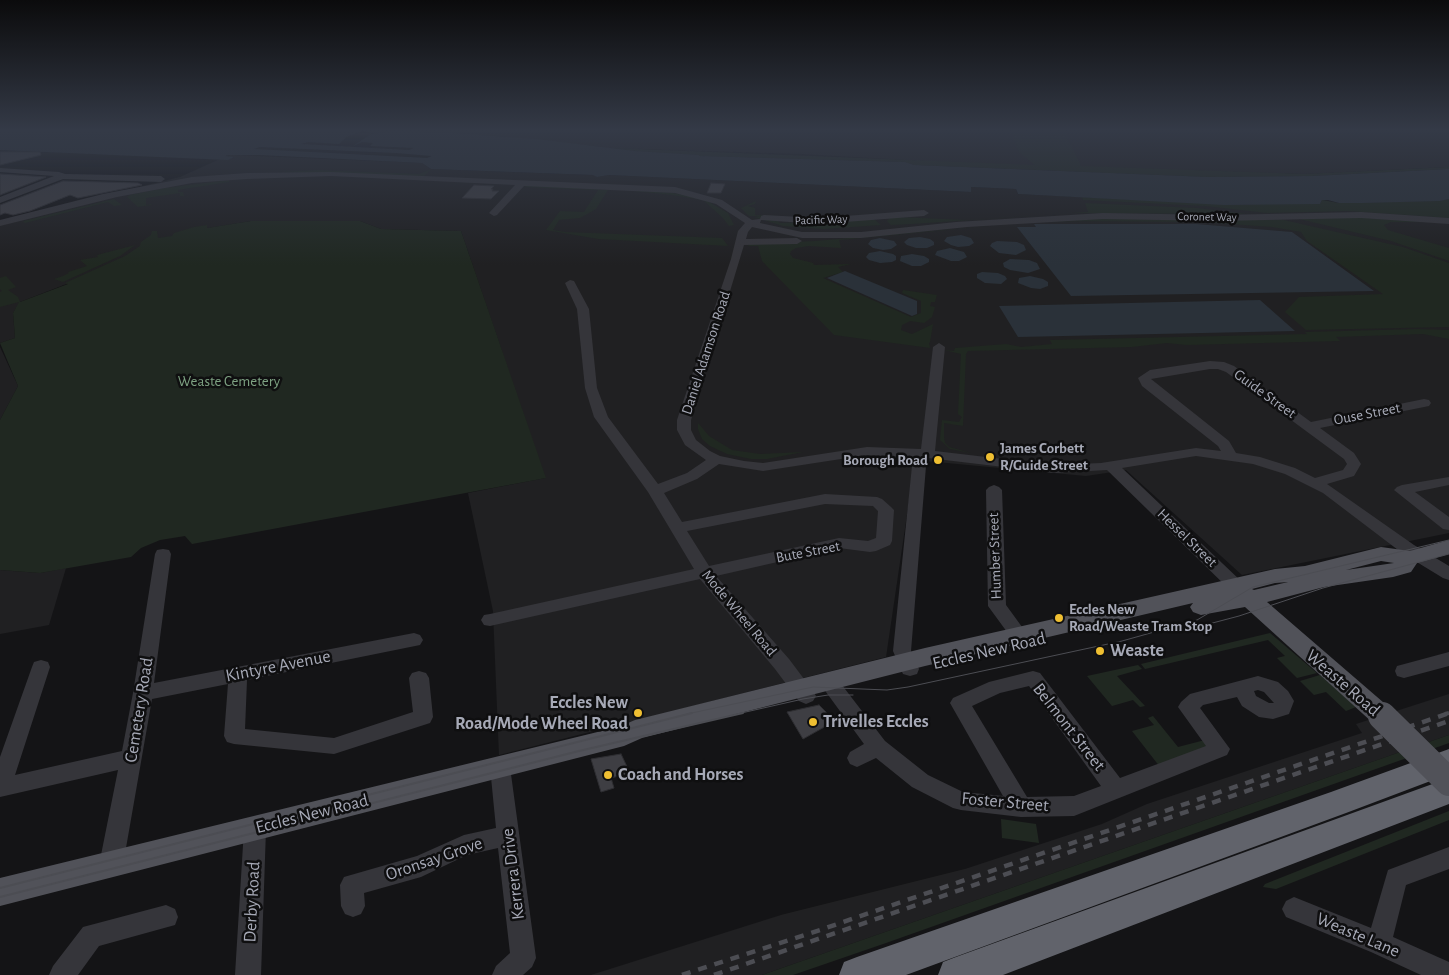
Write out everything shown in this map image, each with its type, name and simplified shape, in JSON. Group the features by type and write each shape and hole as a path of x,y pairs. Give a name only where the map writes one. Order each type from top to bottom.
{"highway":[{"path":"856,975 1449,762"},
{"path":"956,975 1449,791"}],"main road":[{"name":"Eccles New Road","path":"0,892 624,736 638,736 803,692 1021,638 1248,598 1275,576 1305,573 1381,554 1406,562 1449,547"},
{"path":"1248,598 1328,587 1406,562"},
{"name":"Weaste Road","path":"1248,598 1382,716 1449,782"}],"street":[{"path":"48,174 192,180"},
{"name":"Coronet Way","path":"265,175 298,174"},
{"name":"Coronet Way","path":"343,174 675,190 710,198 726,205 738,214 792,231 891,231"},
{"path":"99,198 186,184 265,175"},
{"path":"99,198 192,180 265,175"},
{"path":"0,200 63,176"},
{"path":"151,179 171,183 247,177"},
{"path":"0,224 154,185 158,182 151,179"},
{"path":"494,213 523,182"},
{"name":"Pacific Way","path":"758,221 798,221 924,213"},
{"name":"Coronet Way","path":"758,221 778,232 799,238 1102,216 1237,218 1308,215 1383,215 1449,221"},
{"path":"878,217 891,231"},
{"path":"742,236 758,221"},
{"path":"792,231 799,238"},
{"path":"742,236 799,238"},
{"name":"Daniel Adamson Road","path":"742,236 684,420 684,430 690,442 701,452 716,459 744,466 763,466 867,451 923,460 1054,469 1111,466 1196,452 1232,456 1255,460 1281,468 1328,490 1406,562 1449,574"},
{"name":"Mode Wheel Road","path":"570,283 583,309 592,388 601,417 655,491 705,574 803,692"},
{"path":"908,666 902,651 923,460 939,347"},
{"name":"Guide Street","path":"1232,456 1224,444 1147,383 1144,378 1150,374 1220,365 1230,369 1349,456 1354,464 1349,472 1314,483"},
{"name":"Ouse Street","path":"1309,426 1424,403"},
{"path":"655,491 692,476 716,459"},
{"name":"Hessel Street","path":"1111,466 1248,598"},
{"path":"1449,481 1402,490 1449,524"},
{"name":"Humber Street","path":"994,490 997,606 1021,638"},
{"name":"Bute Street","path":"490,620 839,543 870,547 884,541 886,510 878,502 825,499 677,528"},
{"name":"Cemetery Road","path":"110,865 132,758 163,554"},
{"name":"Kintyre Avenue","path":"143,693 414,640"},
{"path":"1404,672 1449,659"},
{"path":"0,788 41,667"},
{"path":"238,674 234,736 334,746 423,717 418,678"},
{"name":"Belmont Street","path":"1021,807 960,703 996,687 1033,678 1116,789"},
{"name":"Foster Street","path":"831,685 854,728 920,781 961,801 1021,807 1074,806 1220,749 1188,707 1197,699 1245,688"},
{"path":"857,758 878,747"},
{"path":"0,788 132,758"},
{"name":"Kerrera Drive","path":"500,767 523,958 505,975"},
{"name":"Derby Road","path":"248,975 255,829"},
{"name":"Oronsay Grove","path":"353,906 352,885 421,866 464,845 508,836"},
{"path":"1379,943 1396,878 1449,858"},
{"name":"Weaste Lane","path":"1294,909 1379,943 1449,975"},
{"path":"62,975 92,936 166,917"}],"shaded area":[{"path":"186,174 580,174 594,175 597,177 609,175 971,192 970,187 1016,189 1018,194 1201,203 1339,203 1449,199 1449,533 1242,575 1126,470 1086,476 915,460 886,657 499,755 493,611 468,493 545,478 461,231 381,229 360,221 251,221 184,232 69,283 20,302 13,313 15,338 0,343 0,221"},
{"path":"580,174 1147,174 1208,177 1449,174 1449,199 1440,201 1362,203 1339,203 1322,200 1320,204 1224,205 1018,194 1016,189 971,187 971,192 609,175 597,177"},
{"path":"1034,224 1196,224 1292,232 1374,291 1071,296 1017,227 1036,227"},
{"path":"961,235 971,238 974,243 969,246 958,247 944,241 947,237"},
{"path":"920,237 930,239 934,242 934,245 927,248 916,248 904,242 909,238"},
{"path":"880,238 894,241 897,245 891,249 883,250 873,248 868,244 871,240"},
{"path":"997,241 1017,242 1024,245 1026,250 1016,255 999,253 990,246"},
{"path":"950,248 964,252 967,257 959,261 951,261 935,255 937,251"},
{"path":"880,251 893,254 896,256 896,260 880,263 869,260 866,257 869,253"},
{"path":"912,254 924,256 929,259 929,262 921,266 912,266 900,261 901,256"},
{"path":"1010,259 1029,260 1037,263 1040,269 1028,273 1010,270 1004,267 1003,263"},
{"path":"845,271 917,301 917,314 912,316 827,278"},
{"path":"982,272 998,273 1007,279 1001,284 985,283 977,278 977,274"},
{"path":"1030,276 1043,279 1048,282 1048,286 1040,289 1018,283 1019,278"},
{"path":"1260,300 1295,331 1018,337 999,306"},
{"path":"0,347 18,386 0,420"},
{"path":"66,568 49,625 0,634 0,570 40,573"},
{"path":"1449,694 1449,735 762,975 591,975 781,915 965,869 1102,824 1147,804 1362,733 1356,724"}],"green space":[{"path":"350,174 426,174 423,177"},
{"path":"1147,174 1342,174 1313,176 1208,177"},
{"path":"229,180 229,182 178,190 178,192 183,192 184,196 180,196 180,193 146,198 146,205 151,205 138,207 127,197 165,188"},
{"path":"529,185 608,190 596,209 580,218 559,220 553,230 722,238 728,246 598,239 546,230 560,211 584,212 598,190 524,187"},
{"path":"624,190 673,193 702,200 672,195"},
{"path":"1082,197 1245,205 1263,203 1320,204 1322,200 1339,203 1440,201 1449,199 1449,218 1348,211 1267,213 1205,206 1083,200"},
{"path":"114,199 122,205 114,206 108,202 25,223 23,221"},
{"path":"703,200 728,213 734,225 729,226"},
{"path":"756,201 755,204 748,206 755,208 755,215 783,216 778,221 780,223 874,219 881,225 824,229 783,226 754,217 761,216 749,216 741,208"},
{"path":"1085,203 1197,208 1247,214 1072,213 1088,212"},
{"path":"1061,214 891,225 887,221 891,217 968,220"},
{"path":"1338,216 1427,222 1391,222 1384,225 1388,230 1449,248 1449,261 1391,241 1295,218"},
{"path":"1275,218 1403,247 1449,263 1449,327 1306,330 1285,312 1299,297 1383,294 1307,241 1301,232 1272,227 1202,222 1048,221 1072,219"},
{"name":"Weaste Cemetery","path":"251,221 360,221 381,229 461,231 546,478 192,544 185,536 160,540 141,548 131,557 40,573 0,570 0,420 18,386 0,343 15,338 13,313 19,302 0,307 0,292 2,291 0,289 0,278 6,276 16,287 8,290 18,297 20,302 68,284 65,283 125,256 140,246 141,242 151,235 152,231 157,231 158,238 172,236 174,233 194,227 207,225 207,228"},
{"path":"998,225 839,240 841,248 809,246 796,248 791,251 790,254 793,258 813,263 814,265 851,264 838,267 843,272 823,278 911,317 921,313 921,301 902,293 903,290 937,295 935,302 931,302 930,306 935,307 932,317 924,323 910,321 902,325 901,330 912,334 933,324 929,343 930,348 834,335 762,261 758,246 748,246 750,244 815,241"},
{"path":"135,245 120,256 63,282 54,279 87,266 80,260 98,257 97,255"},
{"path":"1449,330 1449,339 1423,334 1336,337 1340,341 1187,345 1167,343 1132,347 968,351 966,354 963,426 944,423 944,437 945,443 949,447 971,453 950,449 940,440 942,420 959,422 962,417 958,414 961,354 944,350 954,351 955,348 1006,344 1021,347 1052,344 1050,340 1307,334 1305,332"},
{"path":"698,423 709,436 732,450 760,454 803,452 767,459 751,459 727,454 710,446 702,439"},
{"path":"1270,633 1317,673 1297,678 1277,658 1285,656 1268,640 1145,669 1141,664"},
{"path":"1138,665 1142,669 1117,676 1145,706 1140,707 1133,700 1112,706 1087,676"},
{"path":"1320,675 1356,707 1346,711 1326,692 1314,695 1300,681"},
{"path":"1153,716 1178,747 1205,740 1212,748 1160,767 1132,731 1154,725 1148,718"},
{"path":"1449,735 1449,743 886,943 793,975 762,975"},
{"path":"1449,811 1449,820 1276,889 1263,887 1265,884"},
{"path":"1001,819 1036,824 1039,843 1002,838"}],"building":[{"path":"0,174 46,177 0,195"},
{"path":"63,181 138,183 142,185 78,198 70,195 30,211 13,215 5,213 0,215 0,205"},
{"path":"711,183 725,184 721,193 707,193"},
{"path":"474,185 494,186 491,189 493,189 492,191 499,191 491,199 462,198"},
{"name":"Trivelles Eccles","path":"819,705 835,721 803,739 787,712"},
{"name":"Coach and Horses","path":"621,754 630,773 611,778 614,788 601,792 591,759"}],"tram line":[{"path":"687,714 813,687 887,690 908,687 1122,641 1197,620 1253,587 1449,540"},
{"path":"1186,630 1239,616 1323,588 1449,554"},
{"path":"737,714 803,699 828,695 853,695"},
{"path":"0,888 692,713"},
{"path":"0,897 579,751 743,713"}],"railway":[{"path":"682,975 823,929 1449,713 1445,714"},
{"path":"714,975 1449,721"}],"place":[{"name":"James Corbett R/Guide Street","path":"990,457"},
{"name":"Borough Road","path":"938,460"},
{"name":"Eccles New Road/Weaste Tram Stop","path":"1059,618"},
{"name":"Weaste","path":"1100,651"},
{"name":"Eccles New Road/Mode Wheel Road","path":"638,713"},
{"name":"Trivelles Eccles","path":"813,722"},
{"name":"Coach and Horses","path":"608,775"}]}
